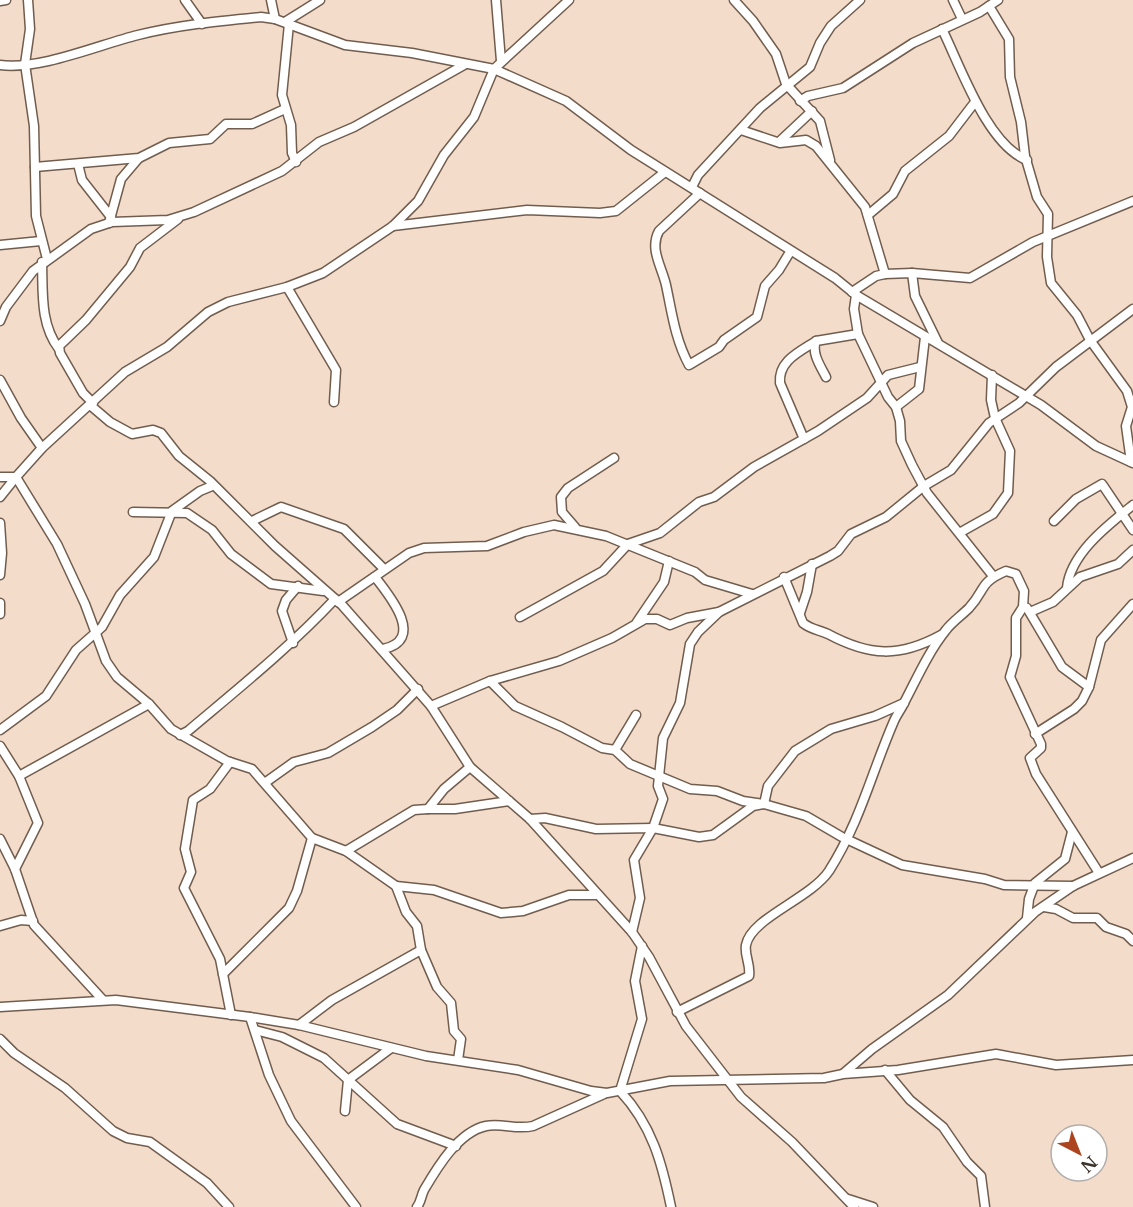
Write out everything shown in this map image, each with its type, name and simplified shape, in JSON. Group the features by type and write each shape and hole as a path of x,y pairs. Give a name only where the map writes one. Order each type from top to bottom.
{"street":[{"path":"0,1 6,0"},
{"path":"28,0 30,29 25,64 33,107 36,216 44,261 42,309 52,338 83,393 110,422 132,434 153,430 161,433 178,456 252,520 324,592 336,600 418,689 470,768 530,819 632,932 642,945 677,1012 741,1097 851,1203 873,1207"},
{"path":"185,0 202,24"},
{"path":"271,0 275,19"},
{"path":"287,23 320,0"},
{"path":"496,0 501,61"},
{"path":"0,497 42,448 125,372 167,347 219,306 287,287 327,272 393,226 418,201 444,155 474,117 494,69 569,0"},
{"path":"734,0 753,21 776,54 786,84 812,111 825,134 831,163"},
{"path":"692,187 698,175 760,108 786,84 810,67 820,43 833,24 860,0"},
{"path":"953,0 962,19"},
{"path":"800,101 808,96 843,88 913,43 998,0"},
{"path":"989,6 1009,39 1010,77 1022,122 1027,160 1036,197 1048,214 1047,257 1051,283 1077,315 1090,340 1131,400 1132,406 1126,426 1132,462"},
{"path":"0,65 25,64 109,45 137,35 261,17 275,19 345,45 412,53 464,65 494,69 566,101 665,172 835,278 854,294 1026,396 1096,446 1132,462"},
{"path":"287,23 282,94 291,125 292,153 296,162"},
{"path":"942,29 975,102 999,137 1027,160"},
{"path":"59,349 61,343 86,320 130,267 140,248 181,217 282,171 320,142 354,127 464,65"},
{"path":"868,215 892,194 905,171 949,136 975,102"},
{"path":"35,167 139,158 169,143 210,140 226,124 252,124 285,109"},
{"path":"779,142 812,111"},
{"path":"741,130 779,142 810,141 858,195 868,215 885,274"},
{"path":"110,220 121,179 139,158"},
{"path":"78,164 82,180 110,220"},
{"path":"393,226 527,210 616,211 665,172"},
{"path":"700,193 659,231 655,238 656,255 666,283 673,325 689,365 719,347 724,340 757,317 765,286 779,270 790,252"},
{"path":"993,576 924,486 901,441 896,407 858,334 854,294 870,279 885,274 912,273 970,278 1048,235 1133,201"},
{"path":"0,321 6,307 44,261 91,229 110,220 181,217"},
{"path":"0,245 41,241"},
{"path":"912,273 915,296 938,344"},
{"path":"287,287 336,370 334,402"},
{"path":"632,932 640,898 634,860 653,828 663,799 658,786 658,774 663,738 680,703 690,644 698,632 719,612 838,551 851,534 886,517 924,486 951,470 980,432 995,418 1026,396 1041,380 1090,340 1133,309"},
{"path":"804,439 780,383 779,375 788,360 816,341 858,334"},
{"path":"896,407 919,389 925,337"},
{"path":"816,341 813,346 816,357 826,377"},
{"path":"520,617 603,571 628,544 660,533 699,502 714,497 754,467 804,439 860,403 881,382 897,372 920,367"},
{"path":"961,532 993,514 1008,493 1010,446 995,418 991,400 992,375"},
{"path":"0,380 21,418 42,448"},
{"path":"575,528 562,512 561,497 568,488 614,458"},
{"path":"0,477 16,477"},
{"path":"16,477 57,544 85,604 106,661 117,677 149,704 171,729 230,762 248,766 266,783 286,810 312,838 346,850 396,886 434,890 501,913 523,912 569,895 598,895"},
{"path":"1054,521 1076,499 1102,484 1133,530"},
{"path":"0,730 46,696 76,650 102,627 120,595 154,557 172,511 200,491 212,486"},
{"path":"1066,588 1068,576 1083,554 1111,521 1133,505"},
{"path":"252,520 281,507 330,522 344,529 384,569"},
{"path":"133,512 157,514 172,511 183,512 198,519 212,530 231,554 270,584 298,586 324,592"},
{"path":"0,523 2,553 0,575"},
{"path":"180,735 191,729 293,643 336,600 375,577 399,557 424,548 487,546 554,525 575,528 628,544 695,572 705,580 752,594"},
{"path":"1099,873 1036,774 1030,758 1041,748 1010,681 1016,656 1016,618 1027,609 1053,602 1066,588 1085,575 1118,565 1133,550"},
{"path":"637,622 664,582 669,561"},
{"path":"800,613 807,592 812,564"},
{"path":"677,1012 749,976 751,967 745,948 748,936 778,911 801,899 816,886 848,840 868,794 893,722 944,633 971,606 983,583 1006,571 1016,574 1024,591 1027,609 1062,667 1089,687"},
{"path":"375,577 393,600 404,627 401,638 395,646 383,649"},
{"path":"784,577 806,626 862,650 886,653 897,651 927,642 944,633"},
{"path":"293,643 282,611 286,600 298,586"},
{"path":"0,603 0,614"},
{"path":"1035,734 1074,709 1089,687 1101,640 1133,604"},
{"path":"431,706 490,681 568,657 612,638 637,622 654,618 670,625 687,618 719,612"},
{"path":"490,681 515,706 562,727 598,747 615,750 630,764 690,789 717,791 743,801 764,804 806,816 848,840 902,865 1004,885 1035,883 1072,886"},
{"path":"266,783 294,762 328,753 372,727 397,710 418,689"},
{"path":"764,804 768,786 795,751 831,729 875,716 905,702"},
{"path":"20,776 149,704"},
{"path":"615,750 636,715"},
{"path":"0,746 20,776 38,823 15,869"},
{"path":"230,762 210,789 193,800 184,849 191,873 185,893 219,959 231,1015"},
{"path":"428,809 444,789 470,768"},
{"path":"346,850 414,810 447,809 509,801"},
{"path":"530,819 544,818 596,828 653,828 699,837 713,835 753,806 764,804"},
{"path":"1027,918 1029,898 1035,883 1065,859 1072,832"},
{"path":"223,974 289,908 297,891 312,838"},
{"path":"0,839 15,869 38,932 76,968 102,999"},
{"path":"843,1074 872,1049 948,995 1027,918 1072,886 1133,858"},
{"path":"396,886 406,912 417,926 421,950 437,987 451,1003 454,1031 462,1039 458,1060"},
{"path":"1044,907 1056,909 1073,918 1097,918 1106,927 1132,937"},
{"path":"0,926 21,920 33,921"},
{"path":"620,1091 642,1019 635,981 642,945"},
{"path":"299,1025 332,999 421,950"},
{"path":"0,1007 102,999 250,1017 299,1025 392,1048 518,1070 591,1091 607,1093"},
{"path":"250,1017 269,1075 291,1120 356,1207"},
{"path":"255,1030 282,1037 320,1055 397,1124 456,1146"},
{"path":"0,1039 14,1053 65,1088 113,1131 127,1138 150,1142 207,1183 229,1207"},
{"path":"345,1111 348,1080 392,1048"},
{"path":"417,1207 422,1193 456,1146 480,1128 498,1125 522,1128 533,1126 607,1093 670,1081 824,1078 952,1062 996,1054 1056,1065 1133,1060"},
{"path":"885,1070 910,1100 944,1127 967,1162 981,1176 985,1207"},
{"path":"620,1091 635,1107 654,1141 671,1207"},
{"path":"216,1193 220,1207"}]}
